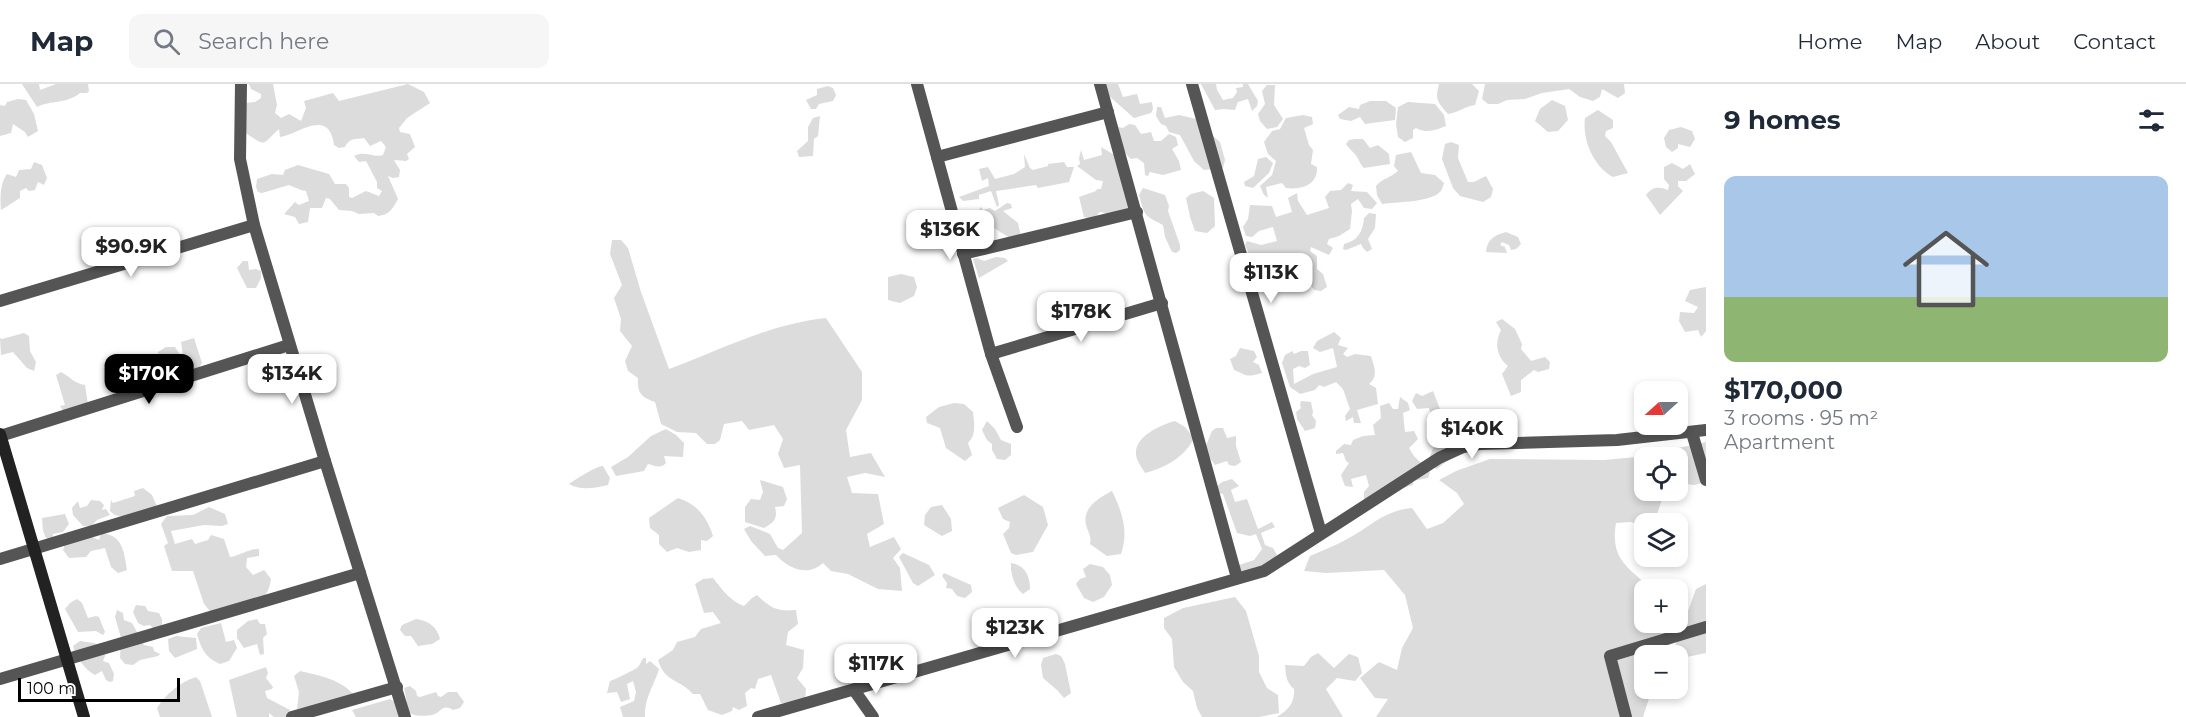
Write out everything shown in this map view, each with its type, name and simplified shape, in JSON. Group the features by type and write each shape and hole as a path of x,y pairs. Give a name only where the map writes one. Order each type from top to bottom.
{"street":[{"path":"241,84 240,159 254,225 405,717"},
{"path":"916,84 991,354 1017,427"},
{"path":"1100,84 1237,578"},
{"path":"1192,84 1321,533"},
{"path":"937,157 1108,112"},
{"path":"963,254 1137,212"},
{"path":"0,301 254,225"},
{"path":"991,354 1162,303"},
{"path":"84,717 0,435 290,345"},
{"path":"760,717 1264,571 1439,458 1463,447 1517,442 1617,440 1706,430"},
{"path":"1692,432 1706,480"},
{"path":"0,559 325,461"},
{"path":"0,679 360,573"},
{"path":"1626,717 1610,656 1706,627"},
{"path":"292,717 397,687"},
{"path":"854,690 873,717"}],"shaded area":[{"path":"22,84 39,84 40,90 56,84 88,84 89,91 70,99 37,107"},
{"path":"249,84 273,84 277,105 275,113 281,118 289,114 301,121 306,108 304,101 333,93 339,101 408,84 424,92 430,103 407,118 399,128 400,132 410,134 415,147 407,154 409,159 406,161 394,160 400,170 399,177 388,176 398,199 391,211 378,216 374,213 359,214 339,210 330,199 326,198 322,208 310,208 308,222 299,224 295,217 284,214 295,202 299,205 309,201 306,191 289,185 262,193 258,192 257,179 272,174 283,175 285,170 298,165 329,174 335,184 346,184 349,188 349,197 352,198 366,191 379,196 382,191 377,188 377,182 366,161 359,162 354,156 358,154 383,155 386,147 381,141 370,146 364,138 351,140 345,147 339,148 334,145 331,133 326,127 319,125 280,137 279,129 267,141 258,141 246,133 246,103 255,102 261,98 261,94 251,89"},
{"path":"1104,84 1118,84 1123,97 1137,94 1140,104 1152,102 1151,113 1134,118 1108,95"},
{"path":"1201,84 1216,84 1223,100 1233,98 1237,92 1236,88 1248,84 1258,101 1257,106 1252,111 1248,99 1238,102 1235,110 1215,110"},
{"path":"1439,84 1472,84 1479,91 1475,105 1448,114 1438,100"},
{"path":"1485,84 1624,84 1625,93 1618,98 1602,89 1600,97 1593,101 1580,97 1569,89 1542,93 1525,99 1507,100 1498,104 1488,104 1482,99"},
{"path":"1267,85 1275,85 1274,105 1283,119 1277,127 1267,129 1260,121 1258,114 1265,104 1262,91"},
{"path":"828,86 833,88 836,95 833,101 819,104 816,109 811,109 806,100 817,95 817,89"},
{"path":"18,99 26,100 34,114 38,131 28,137 25,132 13,124 11,133 0,136 0,105 5,106 7,102"},
{"path":"1552,100 1565,106 1568,120 1558,131 1548,132 1535,121 1540,109"},
{"path":"1370,101 1386,101 1396,108 1395,120 1365,124 1360,117 1351,121 1340,119 1338,115 1349,107 1359,109 1360,105"},
{"path":"1408,102 1435,104 1444,115 1446,126 1428,131 1416,128 1413,130 1413,138 1405,142 1398,137 1396,124 1398,107"},
{"path":"1157,107 1161,107 1165,118 1179,115 1205,121 1212,135 1220,142 1225,160 1223,168 1204,170 1194,161 1180,135 1169,132 1166,126 1161,124 1156,116"},
{"path":"1598,110 1613,120 1613,128 1606,131 1605,136 1611,142 1628,173 1613,177 1600,167 1591,152 1585,135 1585,118"},
{"path":"1303,115 1312,117 1313,124 1304,128 1309,145 1313,150 1311,164 1317,167 1315,178 1308,185 1298,188 1286,188 1282,183 1266,187 1268,198 1260,186 1272,175 1276,161 1268,154 1264,142 1272,131 1280,129 1286,118"},
{"path":"820,116 818,136 814,139 813,156 799,157 797,151 808,141 808,127 813,118"},
{"path":"1129,124 1135,125 1141,134 1151,132 1154,141 1161,141 1169,134 1176,137 1178,145 1172,149 1181,170 1163,175 1150,172 1148,176 1145,175 1144,163 1137,158 1131,159 1122,145 1118,127 1123,128"},
{"path":"1681,127 1692,131 1695,139 1690,147 1678,144 1678,148 1672,152 1666,147 1664,138 1669,130"},
{"path":"1363,139 1370,148 1378,145 1389,154 1390,164 1364,168 1346,144 1349,140"},
{"path":"1451,142 1459,145 1458,158 1468,182 1474,182 1486,176 1493,189 1491,197 1483,202 1460,196 1453,188 1442,159 1445,144"},
{"path":"1101,147 1118,157 1134,210 1114,215 1100,212 1093,219 1084,217 1079,197 1101,189 1103,181 1096,180 1077,166 1080,164 1081,150 1084,160 1102,155"},
{"path":"1411,152 1421,173 1435,175 1444,183 1441,190 1438,194 1424,199 1382,204 1377,195 1376,186 1398,171 1394,166 1396,155"},
{"path":"1024,154 1033,170 1048,166 1048,164 1064,162 1067,167 1074,167 1069,182 1038,188 1036,185 996,191 999,205 997,207 991,191 979,195 979,199 963,201 959,197 989,186 988,178 982,181 979,169 988,167 995,179 1014,174 1025,167"},
{"path":"1266,157 1273,163 1269,173 1253,188 1245,186 1244,182 1254,176 1258,159"},
{"path":"34,162 42,165 47,178 44,185 38,182 35,190 29,191 26,188 20,191 20,198 1,210 2,186 7,174 16,177 19,170 31,169"},
{"path":"1672,163 1683,169 1690,164 1695,174 1686,181 1678,181 1678,186 1683,191 1660,215 1646,195 1656,188 1668,190 1669,185 1664,179 1664,167"},
{"path":"1348,183 1353,185 1351,191 1367,192 1377,203 1372,209 1364,208 1358,199 1351,204 1350,229 1329,239 1327,244 1333,248 1329,255 1311,247 1310,251 1317,256 1317,269 1323,274 1327,287 1321,291 1314,290 1299,270 1275,272 1251,259 1245,245 1247,241 1261,245 1277,241 1273,227 1259,231 1252,237 1246,236 1243,227 1248,219 1250,205 1272,206 1276,217 1292,212 1288,198 1297,193 1298,201 1307,215 1329,208 1325,197 1330,191 1341,190"},
{"path":"1143,188 1165,195 1180,245 1180,250 1176,253 1172,252 1165,237 1163,225 1144,212 1139,195"},
{"path":"1203,191 1214,198 1215,226 1207,233 1195,231 1186,198"},
{"path":"1007,203 1011,204 1012,208 1003,211 1018,223 1021,237 1010,238 994,228 989,234 984,232 981,225 985,219 979,210 981,207 983,210 990,208 995,211"},
{"path":"1369,213 1376,214 1375,228 1368,239 1372,249 1367,252 1361,244 1343,249 1344,244 1359,235 1364,218"},
{"path":"1506,232 1518,237 1521,244 1511,250 1509,245 1502,242 1500,245 1505,247 1507,253 1486,252 1492,238"},
{"path":"612,240 621,240 628,248 641,292 669,369 765,332 826,318 862,372 862,400 846,430 850,457 871,453 885,477 865,473 847,477 852,493 878,494 884,524 867,534 870,547 894,537 901,549 893,558 900,568 902,591 878,589 848,574 831,571 823,563 811,570 799,569 787,564 776,555 765,556 751,541 744,529 750,526 770,534 778,548 783,550 802,533 800,465 784,468 778,454 783,439 774,425 749,430 742,421 724,424 720,440 715,444 707,444 696,433 677,432 661,424 655,402 641,394 638,388 638,378 628,371 625,361 632,346 620,331 621,319 614,298 622,285 610,254"},
{"path":"996,257 1005,258 1008,261 979,278 973,259 984,261"},
{"path":"243,261 248,261 249,270 261,271 261,278 256,288 247,288 237,268"},
{"path":"901,274 914,277 917,287 914,296 900,303 888,300 888,277"},
{"path":"1706,287 1706,331 1701,337 1698,330 1685,332 1679,321 1680,312 1694,313 1698,307 1685,301 1690,290"},
{"path":"1502,319 1515,329 1522,344 1521,349 1531,361 1545,357 1550,362 1549,369 1538,372 1534,370 1521,380 1521,392 1511,396 1502,374 1508,366 1501,359 1498,350 1501,330 1496,322"},
{"path":"1334,332 1341,338 1338,345 1348,348 1343,354 1347,357 1355,354 1371,356 1375,375 1369,384 1376,388 1378,404 1357,410 1361,423 1354,423 1353,417 1346,421 1345,416 1350,409 1343,389 1336,382 1324,387 1319,385 1315,390 1300,394 1290,387 1282,363 1285,355 1292,351 1294,354 1308,351 1310,365 1293,369 1294,384 1313,374 1337,367 1333,348 1320,352 1313,348 1317,341"},
{"path":"24,333 29,336 30,351 36,362 34,371 27,368 13,352 1,355 0,338"},
{"path":"194,338 202,363 199,368 186,376 179,373 170,354 165,355 168,371 165,374 160,370 158,352 166,347 175,347 184,361 181,342"},
{"path":"1240,348 1254,351 1257,357 1253,362 1259,365 1262,373 1249,376 1234,370 1230,359 1236,356"},
{"path":"61,372 75,382 85,385 89,411 68,419 60,406 65,405 56,375"},
{"path":"1433,391 1450,435 1448,460 1437,469 1432,467 1428,461 1436,435 1429,408 1417,409 1412,401 1416,393 1422,396"},
{"path":"1400,397 1408,403 1410,410 1403,413 1405,432 1414,431 1418,439 1409,448 1430,472 1428,478 1413,481 1413,485 1364,499 1364,492 1369,486 1366,475 1351,479 1353,487 1345,486 1341,475 1349,463 1343,453 1336,454 1336,451 1344,444 1351,445 1353,440 1375,435 1373,425 1381,418 1380,406 1389,403 1393,409 1398,409"},
{"path":"1301,401 1311,402 1312,415 1316,421 1315,428 1305,431 1297,419 1296,412 1301,408"},
{"path":"954,403 964,404 973,412 974,432 968,443 972,455 965,461 946,448 940,428 927,423 926,417 939,407"},
{"path":"987,421 1001,440 1011,444 1011,455 1005,460 997,459 992,450 992,444 982,430"},
{"path":"1175,421 1185,427 1194,438 1190,445 1174,461 1145,473 1136,455 1139,442 1150,432"},
{"path":"1216,428 1223,428 1227,438 1236,436 1236,446 1241,462 1235,466 1229,465 1227,461 1215,465 1204,450 1212,431"},
{"path":"666,429 684,443 683,457 664,456 666,463 662,466 648,464 644,471 616,476 611,467 628,457 651,436"},
{"path":"1706,442 1706,482 1688,484 1688,447 1683,447"},
{"path":"1634,457 1634,501 1662,501 1657,513 1634,513 1634,523 1616,523 1615,536 1618,554 1640,579 1634,579 1634,633 1666,633 1670,644 1634,645 1634,699 1649,699 1643,717 1376,717 1388,699 1375,698 1360,678 1379,662 1397,670 1402,648 1413,628 1405,595 1384,570 1326,573 1304,571 1310,556 1344,541 1393,512 1412,508 1427,529 1443,523 1464,504 1457,493 1439,480 1456,471 1490,459 1604,460"},
{"path":"603,466 610,478 608,485 583,488 569,484 591,471"},
{"path":"1232,479 1239,486 1231,490 1235,502 1247,499 1258,529 1272,522 1275,527 1261,533 1265,545 1273,548 1277,555 1268,565 1255,567 1248,574 1240,574 1239,565 1254,560 1262,549 1256,534 1250,536 1237,533 1223,494 1218,493 1216,487"},
{"path":"760,480 783,487 787,499 784,506 775,507 774,520 764,528 745,522 745,507 751,499 760,500 763,492"},
{"path":"143,488 152,495 158,509 126,517 115,515 110,511 111,500 113,503 135,496 134,491"},
{"path":"1112,491 1119,506 1124,538 1121,554 1107,556 1090,544 1085,519 1089,508"},
{"path":"1024,495 1043,507 1048,525 1033,552 1016,555 1011,553 1003,534 1009,528 1010,522 1003,519 998,508"},
{"path":"678,498 696,508 711,529 713,536 707,541 701,540 701,550 689,552 677,548 667,552 659,544 659,535 650,528 649,518"},
{"path":"91,500 100,501 104,505 102,510 106,509 110,515 97,520 91,526 83,526 73,515 72,508 78,501 80,508 87,506"},
{"path":"942,505 951,519 952,531 942,536 924,525 925,515 931,507"},
{"path":"209,507 225,514 228,524 204,525 171,531 175,544 192,539 195,544 208,540 211,535 224,539 230,557 259,549 259,556 247,558 246,567 253,575 264,570 271,579 269,589 258,602 242,610 215,617 204,604 193,571 172,571 164,546 168,543 161,524 167,516 193,515"},
{"path":"65,514 69,524 63,532 53,534 53,539 46,538 42,518"},
{"path":"101,533 114,537 121,545 127,570 118,573 111,567 105,548 91,551 86,557 69,558 63,550 65,544 92,537 99,540"},
{"path":"903,553 929,565 935,575 918,586 913,583 899,557"},
{"path":"1011,563 1020,566 1028,576 1030,589 1023,594 1014,580"},
{"path":"1090,564 1103,567 1110,575 1112,585 1104,597 1093,602 1084,598 1076,584 1080,579 1086,577 1083,569"},
{"path":"944,573 971,585 972,592 965,598 957,596 952,589 946,588 947,583 942,576"},
{"path":"713,578 723,591 744,606 757,595 775,608 796,610 798,624 788,632 786,645 804,650 803,668 797,678 806,689 805,702 781,703 771,675 758,679 755,689 751,688 745,693 747,706 739,710 733,707 732,711 722,715 708,710 700,694 693,694 665,673 658,660 673,650 677,642 695,637 701,629 721,623 713,612 704,613 695,584 703,579"},
{"path":"1706,584 1706,653 1688,657 1688,645 1676,645 1676,633 1688,633 1688,611 1696,589"},
{"path":"1235,597 1246,611 1259,656 1259,672 1267,688 1278,695 1279,713 1259,717 1202,717 1193,691 1183,682 1174,667 1172,639 1164,628 1164,618 1183,608"},
{"path":"77,599 82,603 88,618 99,617 105,632 103,635 96,631 78,632 65,609"},
{"path":"136,605 145,606 148,611 159,613 162,627 154,629 150,625 144,626 138,623 133,612"},
{"path":"117,610 123,613 124,620 132,623 144,645 153,647 154,651 160,654 158,656 140,660 133,665 125,664 120,658 121,638 115,617"},
{"path":"257,619 260,624 265,624 267,634 263,638 264,654 260,655 257,644 244,648 237,638 237,630 248,621"},
{"path":"416,619 432,625 440,639 432,644 418,646 411,636 405,636 400,630 402,625"},
{"path":"221,623 226,642 234,640 237,648 229,661 220,664 204,652 197,634 201,628"},
{"path":"176,636 196,638 197,649 175,658 169,651 168,639"},
{"path":"80,641 103,647 105,656 103,661 109,663 114,674 113,681 106,680 102,671 95,675 84,667 73,646"},
{"path":"1318,653 1334,668 1349,654 1358,657 1362,673 1355,681 1337,678 1326,689 1343,717 1277,717 1290,706 1294,694 1294,689 1287,678 1285,665 1304,666 1311,657"},
{"path":"1056,654 1061,656 1065,664 1071,693 1064,698 1043,678 1041,665 1043,658"},
{"path":"646,658 646,664 650,661 659,669 648,698 645,717 623,717 620,707 634,701 636,692 633,681 627,684 630,699 621,702 617,692 607,693 610,681 639,666"},
{"path":"266,667 268,673 266,678 273,687 265,691 267,698 290,710 289,717 274,717 269,713 269,717 237,717 229,680"},
{"path":"300,671 337,682 356,697 297,709 299,692 294,676"},
{"path":"196,677 200,681 212,717 160,717 157,708 165,698 179,685"},
{"path":"410,686 420,697 436,692 441,697 448,692 457,692 464,702 460,708 453,710 444,708 432,715 413,715 409,712 404,688"},
{"path":"390,699 402,706 405,717 356,717 352,710"}]}
